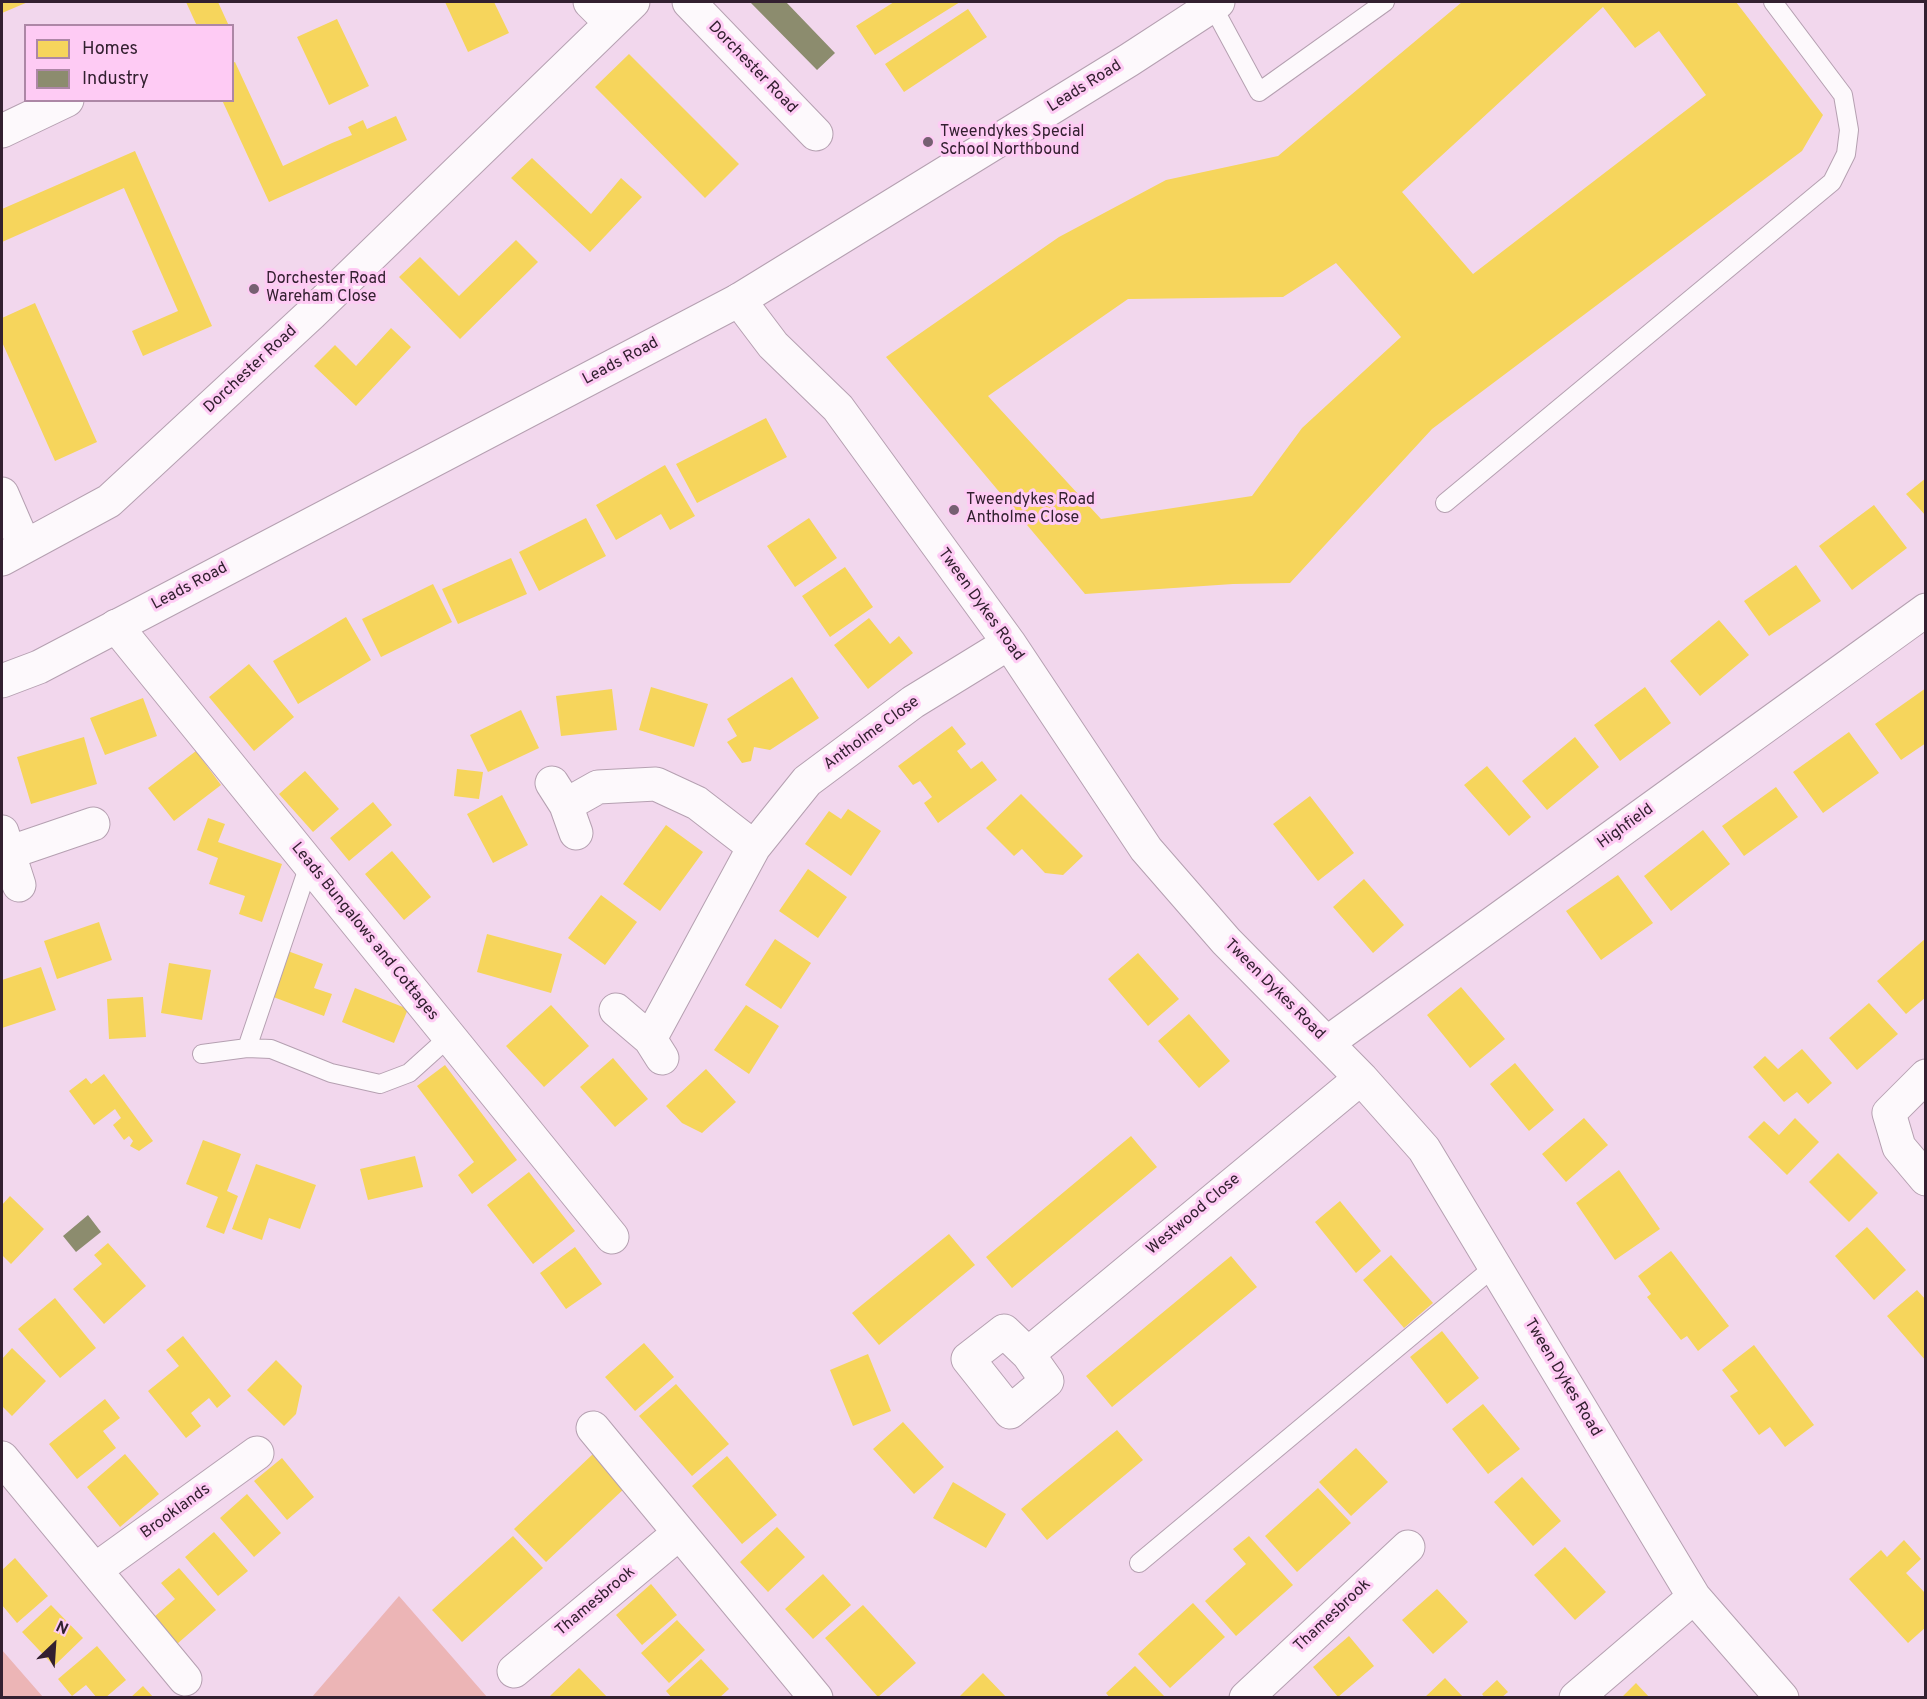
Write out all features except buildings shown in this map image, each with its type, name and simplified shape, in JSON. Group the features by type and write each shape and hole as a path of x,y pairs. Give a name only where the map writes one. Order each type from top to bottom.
{"street":[{"name":"Dorchester Road","path":"689,2 816,134"},
{"name":"Leads Road","path":"2,681 39,667 739,300 1129,60 1215,3"},
{"name":"Dorchester Road","path":"13,552 109,501 304,321 611,8"},
{"path":"2,131 63,102"},
{"name":"Tween Dykes Road","path":"739,300 773,345 838,408 1009,643 1146,849 1226,941 1361,1078 1424,1149 1694,1597 1782,1698"},
{"path":"2,494 13,552"},
{"name":"Highfield","path":"1327,1043 1926,610"},
{"name":"Leads Bungalows and Cottages","path":"116,626 612,1237"},
{"name":"Antholme Close","path":"616,1010 656,1048 754,847 807,781 913,702 1009,643"},
{"path":"565,807 598,788 656,784 697,803 754,847"},
{"path":"19,885 5,842 93,824"},
{"path":"1926,1076 1888,1113 1899,1147 1926,1179"},
{"name":"Westwood Close","path":"1028,1354 1361,1078"},
{"path":"593,1428 678,1534 816,1698"},
{"name":"Brooklands","path":"95,1570 257,1453"},
{"path":"2,1458 185,1679"},
{"name":"Thamesbrook","path":"514,1671 678,1534"},
{"name":"Thamesbrook","path":"1258,1693 1408,1547"},
{"path":"1575,1698 1694,1597"}],"lane":[{"path":"1215,3 1259,92 1385,2"},
{"path":"1445,503 1832,182 1846,154 1849,130 1843,94 1773,2"},
{"path":"247,1048 309,865"},
{"path":"202,1054 247,1048 271,1050 331,1073 380,1084 410,1073 449,1037"},
{"path":"1139,1563 1494,1267"}],"shaded area":[{"path":"399,1596 487,1697 312,1697"},
{"path":"2,1650 43,1697 2,1697"}],"place":[{"name":"Tweendykes Special School Northbound","path":"928,142"},
{"name":"Dorchester Road Wareham Close","path":"254,289"},
{"name":"Tweendykes Road Antholme Close","path":"954,510"}]}
